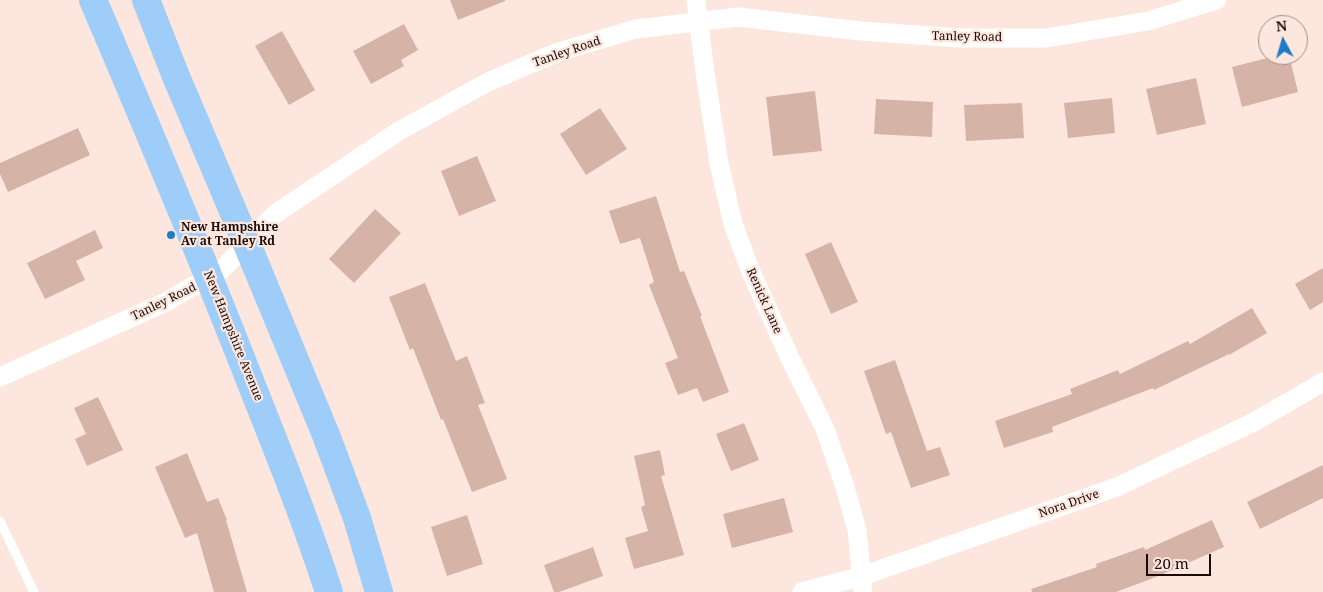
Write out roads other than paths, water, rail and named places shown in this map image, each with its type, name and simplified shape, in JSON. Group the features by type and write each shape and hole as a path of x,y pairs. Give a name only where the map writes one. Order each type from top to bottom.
{"main road":[{"name":"New Hampshire Avenue","path":"93,0 138,103 211,281 291,484 330,592"},
{"path":"146,0 326,435 357,518 379,592"}],"street":[{"name":"Renick Lane","path":"696,0 719,163 733,224 751,272 825,429 844,484 857,530 863,584"},
{"name":"Tanley Road","path":"0,377 166,302 193,286 211,281 275,214 399,131 488,82 558,52 636,30 738,17 861,31 959,38 1046,38 1148,21 1217,0"},
{"name":"Nora Drive","path":"802,592 863,584 1117,487 1254,422 1323,382"}],"lane":[{"path":"0,521 34,592"}],"place":[{"name":"New Hampshire Av at Tanley Rd","path":"171,235"}]}
